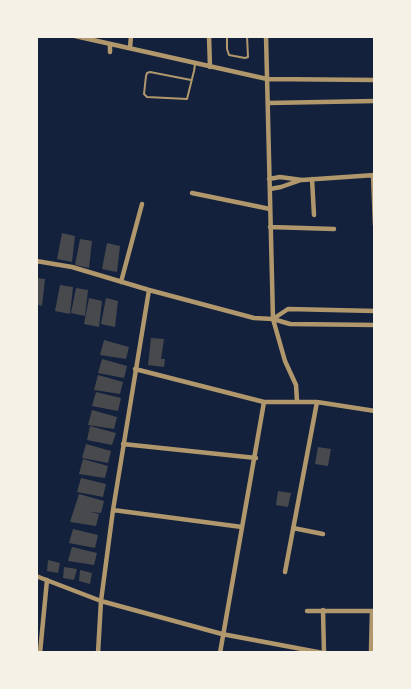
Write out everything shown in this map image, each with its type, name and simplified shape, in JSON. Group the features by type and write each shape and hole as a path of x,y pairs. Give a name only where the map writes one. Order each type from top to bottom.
{"street":[{"path":"75,36 267,79 375,80"},
{"path":"130,48 131,36"},
{"path":"209,36 210,67"},
{"path":"266,36 273,319 286,361 296,385 297,401"},
{"path":"110,45 110,52"},
{"path":"268,102 375,101"},
{"path":"269,179 302,180 374,175 375,226"},
{"path":"312,179 314,215"},
{"path":"270,189 302,180"},
{"path":"192,193 270,209"},
{"path":"121,282 142,204"},
{"path":"270,227 334,229"},
{"path":"36,261 72,267 254,318 273,319 290,324 375,325"},
{"path":"98,653 101,601 113,510 149,290"},
{"path":"273,319 288,310 375,311"},
{"path":"135,369 264,402 317,402 375,411"},
{"path":"220,653 256,458 264,402"},
{"path":"285,572 317,402"},
{"path":"123,444 256,458"},
{"path":"113,510 242,527"},
{"path":"293,528 323,534"},
{"path":"36,576 101,601 222,634 324,653 323,610"},
{"path":"40,653 47,580"},
{"path":"307,611 373,611 371,650"}],"lane":[{"path":"227,36 227,50 229,54 245,58 248,57 247,36"},
{"path":"191,80 150,72 146,76 144,94 147,97 187,99 191,80 194,64"}],"building":[{"path":"62,233 75,236 72,262 57,259"},
{"path":"80,239 92,241 89,268 75,265"},
{"path":"107,243 120,246 117,272 102,269"},
{"path":"36,278 45,279 42,306 36,304"},
{"path":"60,285 73,287 70,314 55,311"},
{"path":"76,288 88,290 85,316 71,313"},
{"path":"89,298 102,301 99,327 84,324"},
{"path":"106,298 118,301 115,327 101,324"},
{"path":"151,338 164,339 161,359 165,359 164,367 148,365"},
{"path":"104,340 129,347 126,359 100,355"},
{"path":"102,359 127,366 124,378 98,373"},
{"path":"98,375 123,382 120,394 94,390"},
{"path":"96,392 121,398 118,411 92,406"},
{"path":"92,410 117,417 114,429 88,425"},
{"path":"90,426 116,433 112,445 87,440"},
{"path":"86,444 111,451 108,463 82,458"},
{"path":"318,447 331,449 328,466 315,464"},
{"path":"83,459 108,466 105,478 79,474"},
{"path":"81,478 106,484 103,497 77,492"},
{"path":"278,491 291,493 288,507 276,505"},
{"path":"79,494 104,501 101,513 90,512 99,514 96,526 70,522"},
{"path":"73,529 98,535 95,548 69,543"},
{"path":"72,547 97,553 94,565 68,561"},
{"path":"48,560 60,563 58,573 47,571"},
{"path":"64,567 77,569 74,580 63,578"},
{"path":"80,570 92,573 90,584 79,581"}]}
